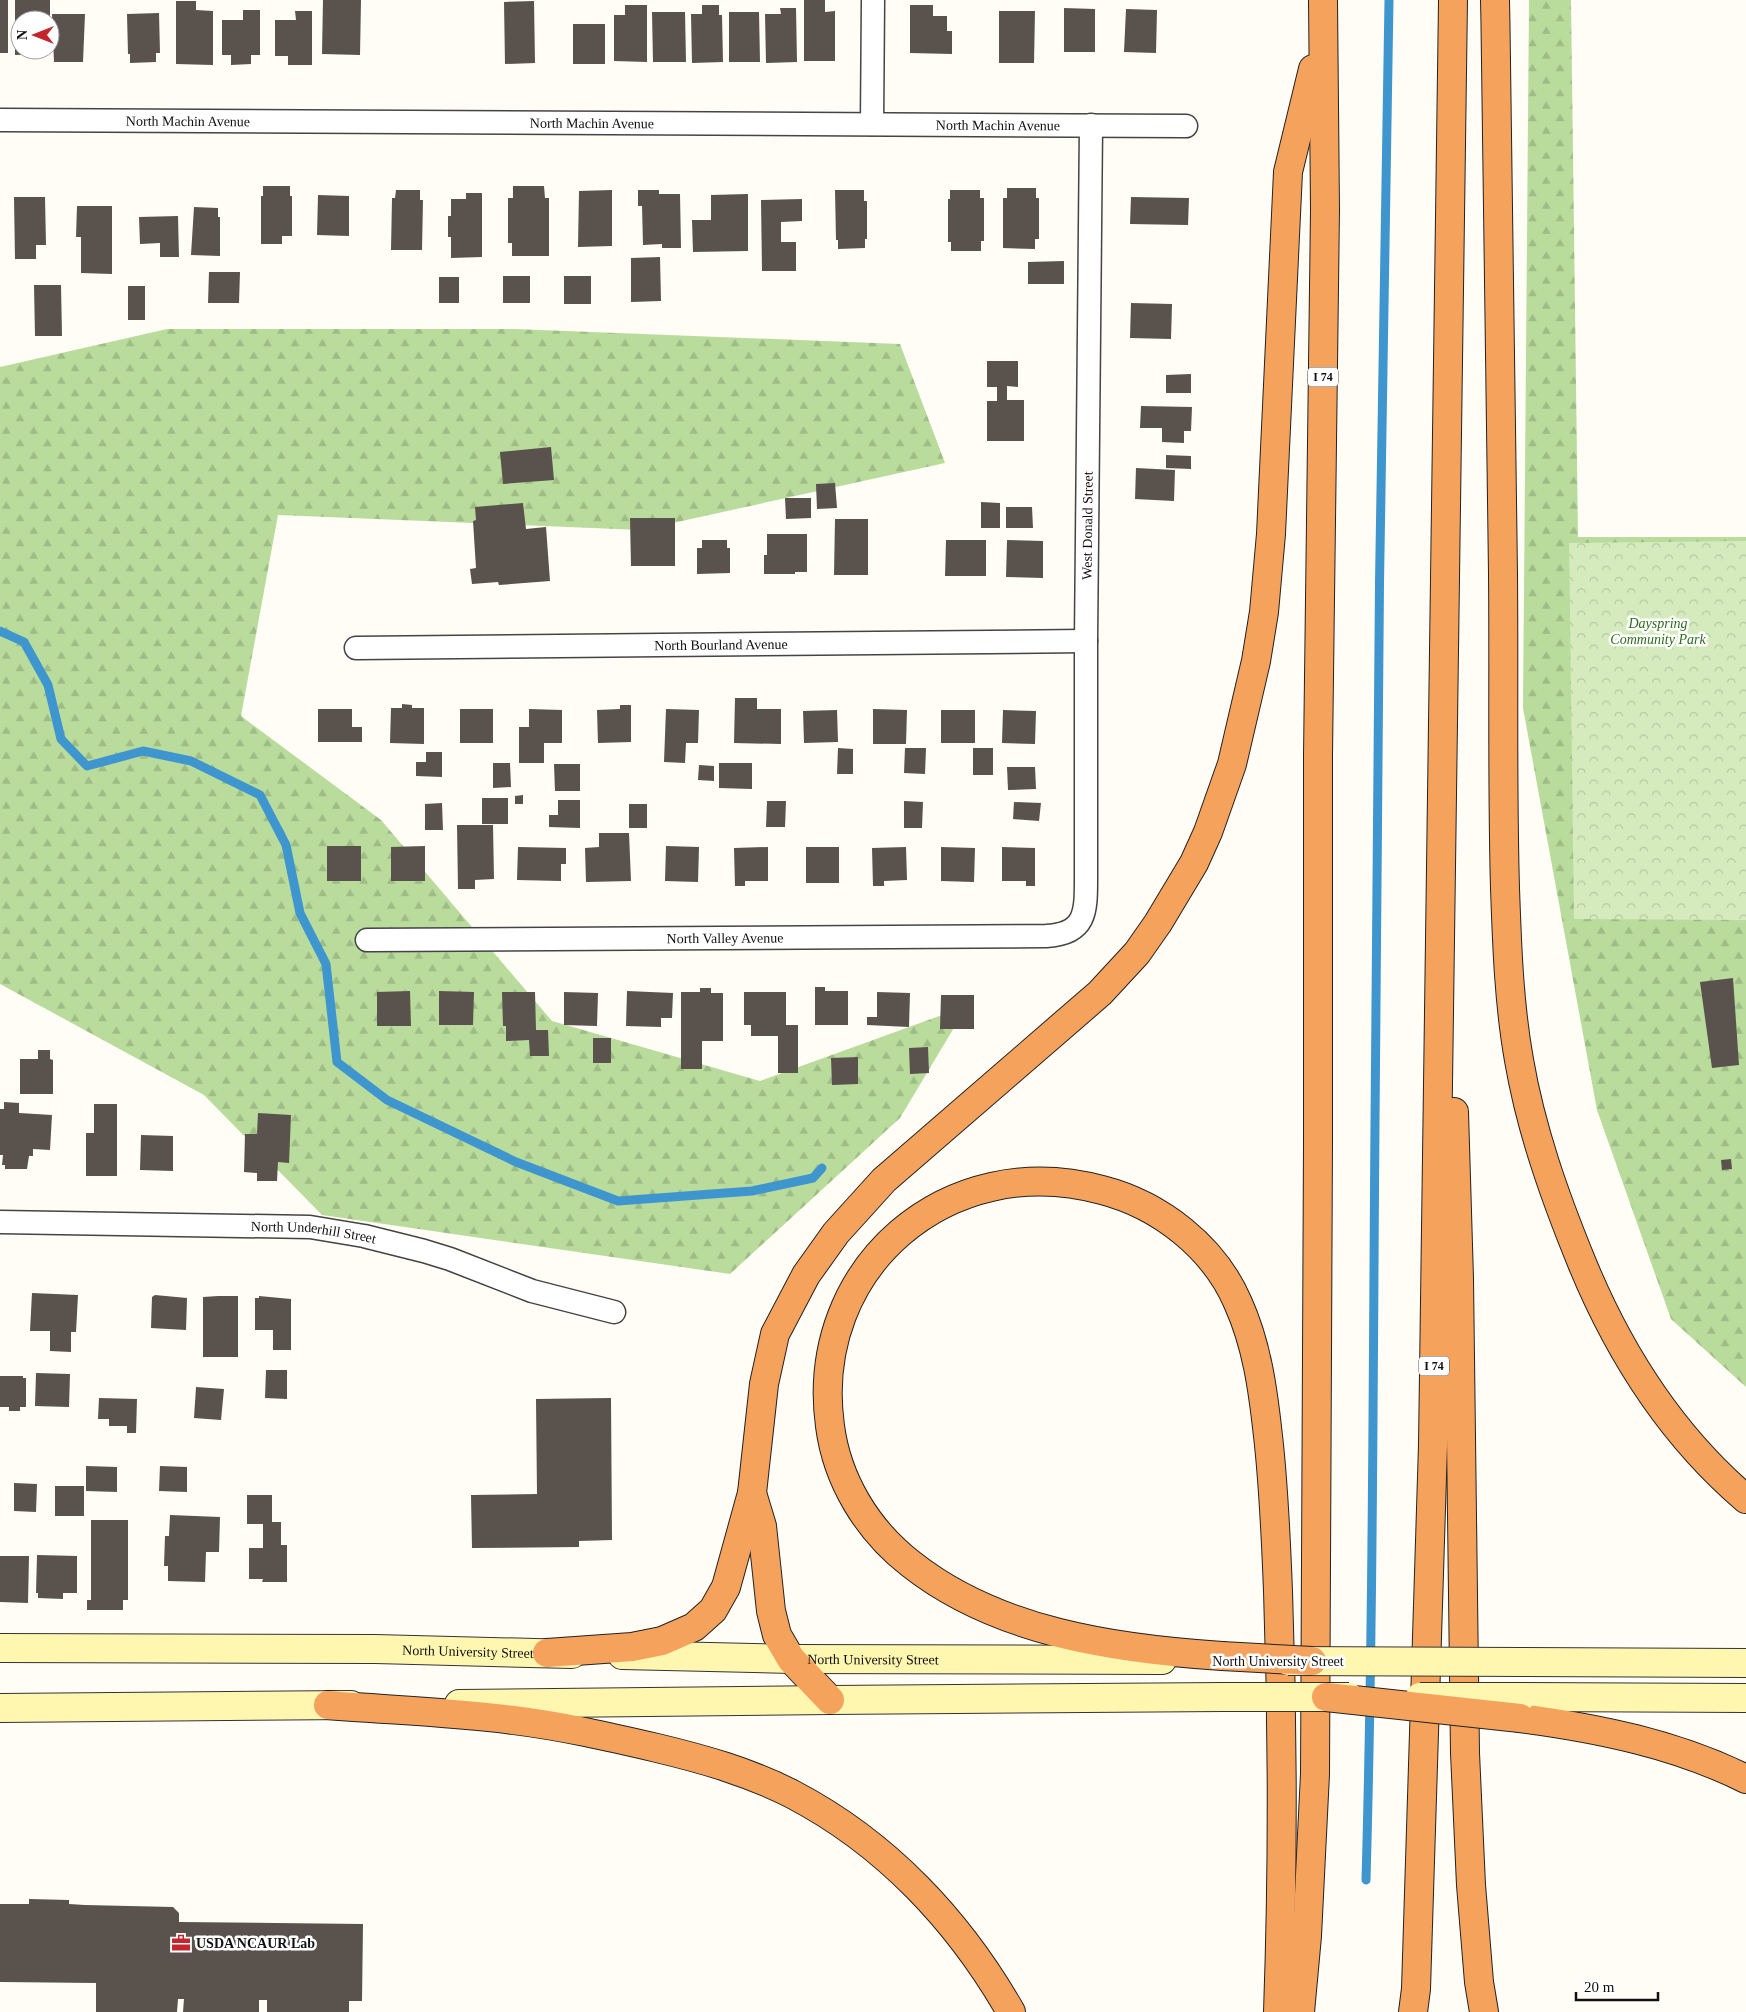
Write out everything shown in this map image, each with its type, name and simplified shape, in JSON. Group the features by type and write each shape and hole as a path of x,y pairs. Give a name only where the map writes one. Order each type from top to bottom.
{"highway":[{"name":"I 74","path":"1300,2012 1307,1936 1315,1774 1318,754 1325,209 1323,0"},
{"name":"I 74","path":"1413,2012 1433,1445 1453,0"},
{"path":"1495,0 1500,269 1503,835 1506,935 1519,1062 1537,1140 1554,1193 1588,1278 1626,1356 1653,1397 1700,1455 1722,1479 1746,1499"},
{"path":"547,1654 648,1644 672,1637 699,1624 713,1610 726,1586 752,1493 764,1384 775,1334 806,1275 836,1233 884,1180 1100,993 1137,953 1168,909 1194,864 1227,780 1256,661 1264,612 1271,534 1288,172 1323,32"},
{"path":"1443,720 1459,1278 1466,1753 1471,1885 1479,1982 1484,2012"},
{"path":"1278,2012 1282,1746 1275,1505 1261,1380 1251,1337 1236,1298 1224,1278 1204,1252 1170,1221 1125,1196 1056,1180 1006,1183 966,1193 916,1219 885,1247 864,1274 845,1308 835,1335 828,1369 827,1391 829,1420 839,1468 857,1504 886,1542 906,1561 943,1587 974,1603 1032,1625 1070,1635 1146,1649 1223,1658 1312,1661"},
{"path":"752,1493 762,1526 774,1625 781,1644 792,1659 830,1700"},
{"path":"1326,1698 1521,1708 1576,1727 1662,1746 1708,1762 1746,1779"},
{"path":"328,1705 537,1723 674,1752 754,1776 792,1794 839,1823 860,1837 913,1882 967,1943 1011,2012"}],"main road":[{"name":"North University Street","path":"0,1648 375,1649 792,1659 1223,1658"},
{"name":"North University Street","path":"1312,1661 1746,1663"},
{"path":"0,1708 587,1704 830,1700 1326,1698"},
{"path":"1521,1708 1746,1698"}],"street":[{"path":"872,124 873,0"},
{"name":"North Machin Avenue","path":"0,120 1186,126"},
{"name":"West Donald Street","path":"1078,925 1082,920 1086,902 1086,641 1091,125"},
{"name":"North Bourland Avenue","path":"356,648 1086,641"},
{"name":"North Valley Avenue","path":"367,940 1046,936 1065,933 1078,925"},
{"name":"North Underhill Street","path":"0,1222 310,1227 364,1236 424,1251 450,1259 532,1291 614,1312"}],"green space":[{"path":"1529,0 1571,0 1578,537 1746,537 1746,1387 1671,1319 1597,1110 1523,708"},
{"path":"167,329 515,329 900,344 945,463 641,530 278,515 241,716 381,820 552,1021 760,1081 967,1006 900,1118 730,1274 322,1215 204,1095 0,984 0,367"},
{"name":"Dayspring Community Park","path":"1746,541 1746,920 1574,919 1569,543"}],"building":[{"path":"0,0 8,0 8,53 0,53"},
{"path":"15,0 50,0 50,10 15,10"},
{"path":"323,0 361,0 360,55 322,54"},
{"path":"804,0 825,0 825,12 835,11 835,61 804,61"},
{"path":"176,1 196,1 196,10 213,11 213,65 176,64"},
{"path":"534,1 535,63 505,64 504,2"},
{"path":"625,5 647,5 647,62 614,61 614,15 625,15"},
{"path":"702,5 719,5 719,15 722,15 723,62 692,63 691,14 702,14"},
{"path":"910,5 933,5 933,16 947,16 947,31 952,31 952,54 910,53"},
{"path":"780,8 796,8 797,62 766,63 765,14 781,14"},
{"path":"1064,8 1095,9 1095,52 1064,52"},
{"path":"1126,9 1157,10 1156,53 1124,52"},
{"path":"243,10 260,10 260,55 251,55 251,64 231,65 231,55 222,55 222,20 243,20"},
{"path":"295,11 312,11 312,65 288,65 288,56 275,56 275,20 296,20"},
{"path":"999,11 1035,11 1034,63 999,63"},
{"path":"652,12 685,12 686,62 653,62"},
{"path":"729,12 759,12 760,62 729,62"},
{"path":"159,13 160,53 156,53 156,62 130,63 127,14"},
{"path":"60,14 85,14 83,62 54,62 54,60 60,60"},
{"path":"573,24 605,24 605,64 573,64"},
{"path":"263,186 290,186 290,196 292,196 292,236 282,236 282,244 261,244 261,196 263,196"},
{"path":"513,186 544,186 545,198 549,198 549,256 512,256 512,243 508,243 508,198 513,198"},
{"path":"1007,188 1036,188 1036,198 1039,198 1039,239 1035,239 1035,249 1003,248 1003,198 1007,198"},
{"path":"396,190 420,190 420,200 423,200 422,250 391,250 392,198 395,198"},
{"path":"612,190 612,246 578,247 579,191"},
{"path":"638,190 659,190 659,194 680,194 681,248 662,248 662,244 643,245 642,206 638,206"},
{"path":"835,190 864,190 864,201 867,201 867,239 865,239 865,248 838,249 838,240 836,240"},
{"path":"950,190 980,190 980,198 984,198 984,241 981,241 981,251 951,251 951,242 948,242 948,199 950,199"},
{"path":"466,193 482,193 482,257 451,258 448,216 451,216 451,199 466,199"},
{"path":"748,194 748,251 693,252 692,220 711,220 711,195"},
{"path":"318,195 349,196 349,236 317,235"},
{"path":"14,197 45,197 46,245 36,245 36,259 15,259"},
{"path":"1131,197 1189,198 1188,225 1130,224"},
{"path":"802,199 802,221 781,222 781,242 796,242 796,271 762,271 761,200"},
{"path":"77,206 112,206 112,274 81,273 81,237 76,237"},
{"path":"194,207 218,208 218,217 220,217 220,256 191,255"},
{"path":"178,216 179,257 160,257 160,243 140,244 139,217"},
{"path":"660,257 661,301 631,302 631,258"},
{"path":"1064,261 1064,284 1028,284 1028,262"},
{"path":"209,272 240,272 239,303 208,303"},
{"path":"503,276 530,276 530,303 503,303"},
{"path":"564,276 591,276 591,304 564,304"},
{"path":"439,277 459,277 459,303 439,303"},
{"path":"34,285 61,285 62,336 35,336"},
{"path":"128,286 145,286 145,320 128,320"},
{"path":"1131,303 1172,304 1171,339 1130,338"},
{"path":"987,361 1018,361 1018,387 1007,386 1007,400 1024,400 1024,441 987,441 987,401 997,401 997,387 987,387"},
{"path":"1191,374 1191,393 1166,393 1166,375"},
{"path":"1141,406 1192,407 1191,431 1184,431 1184,443 1162,442 1162,428 1140,428"},
{"path":"551,447 554,480 503,484 500,452"},
{"path":"1166,455 1191,456 1191,469 1166,468"},
{"path":"1136,468 1175,470 1174,501 1135,499"},
{"path":"835,483 837,508 817,509 816,484"},
{"path":"785,498 811,498 811,518 786,519"},
{"path":"981,502 1000,503 1000,528 981,528"},
{"path":"523,503 526,529 546,527 550,581 499,585 498,582 472,584 470,569 476,568 473,521 476,520 475,507"},
{"path":"1006,507 1032,507 1033,528 1006,528"},
{"path":"630,518 675,518 675,566 631,566"},
{"path":"835,519 868,519 868,575 834,575"},
{"path":"767,534 807,534 807,572 764,574 764,555 767,555"},
{"path":"702,540 727,540 727,548 730,548 730,573 697,574 697,548 702,548"},
{"path":"946,540 986,540 986,576 945,576"},
{"path":"1007,540 1043,541 1043,578 1006,577"},
{"path":"735,698 757,698 757,709 781,709 781,744 734,743"},
{"path":"402,704 412,705 412,708 424,708 424,744 390,743 391,708 402,708"},
{"path":"620,705 631,705 631,742 598,743 597,710 620,709"},
{"path":"318,709 352,709 352,727 362,727 362,742 318,742"},
{"path":"460,709 493,709 493,743 460,743"},
{"path":"529,709 562,710 562,743 544,743 544,763 519,763 519,727 529,727"},
{"path":"666,709 699,710 698,743 686,743 685,763 664,762"},
{"path":"873,709 907,710 906,744 873,744"},
{"path":"837,710 838,742 804,743 803,711"},
{"path":"941,710 975,710 975,743 941,743"},
{"path":"1003,710 1036,711 1035,744 1002,743"},
{"path":"838,748 853,749 853,774 837,774"},
{"path":"905,748 926,748 925,774 904,773"},
{"path":"973,748 993,748 993,775 973,775"},
{"path":"426,752 442,752 442,777 416,776 416,762 426,762"},
{"path":"493,763 510,763 511,787 493,788"},
{"path":"719,763 752,763 752,789 719,788"},
{"path":"554,764 580,764 580,791 555,791"},
{"path":"699,765 714,766 714,781 698,780"},
{"path":"1007,767 1035,767 1036,789 1008,790"},
{"path":"523,795 523,804 515,804 515,796"},
{"path":"482,798 508,798 508,824 482,824"},
{"path":"558,800 580,800 580,828 549,827 549,815 558,815"},
{"path":"767,801 786,801 785,827 766,827"},
{"path":"904,801 923,802 922,828 904,828"},
{"path":"1014,802 1041,803 1039,821 1013,819"},
{"path":"442,803 443,830 425,830 425,804"},
{"path":"629,804 647,804 647,828 629,828"},
{"path":"457,825 493,825 494,879 475,880 475,889 458,889"},
{"path":"599,833 629,833 631,881 586,882 585,848 599,847"},
{"path":"327,846 361,846 361,881 327,881"},
{"path":"425,846 425,881 391,881 391,847"},
{"path":"666,846 699,847 698,882 665,881"},
{"path":"518,847 566,848 566,864 561,864 561,881 517,880"},
{"path":"768,847 768,881 745,881 745,886 735,886 734,848"},
{"path":"806,847 839,847 839,883 806,883"},
{"path":"906,847 907,880 884,881 884,886 873,886 872,848"},
{"path":"941,847 975,848 974,882 941,881"},
{"path":"1002,847 1035,848 1035,886 1026,886 1026,881 1002,881"},
{"path":"1733,978 1739,1065 1712,1068 1700,982"},
{"path":"815,987 825,987 825,991 848,991 848,1025 815,1025"},
{"path":"700,988 711,988 711,993 723,993 723,1041 702,1041 702,1069 681,1069 681,992 700,992"},
{"path":"410,991 411,1026 377,1026 377,992"},
{"path":"439,991 474,992 473,1025 439,1025"},
{"path":"627,991 673,993 672,1018 661,1018 661,1027 626,1026"},
{"path":"502,992 535,992 536,1030 548,1030 549,1056 530,1056 529,1040 506,1041 506,1026 503,1026"},
{"path":"564,992 598,993 597,1026 564,1025"},
{"path":"744,992 786,992 786,1025 798,1025 798,1073 778,1073 778,1036 751,1036 751,1025 744,1025"},
{"path":"877,992 910,993 909,1027 867,1025 867,1017 877,1017"},
{"path":"941,995 974,995 974,1029 940,1029"},
{"path":"593,1038 611,1038 611,1063 593,1063"},
{"path":"928,1047 929,1073 910,1074 909,1048"},
{"path":"38,1050 50,1050 50,1059 53,1060 53,1094 20,1094 20,1059 38,1059"},
{"path":"858,1057 858,1084 832,1085 831,1058"},
{"path":"4,1102 19,1103 19,1113 52,1115 50,1150 33,1149 33,1156 29,1156 27,1169 5,1169 5,1165 2,1165 3,1155 0,1155 0,1109 4,1109"},
{"path":"94,1104 117,1104 117,1176 86,1176 86,1133 94,1133"},
{"path":"258,1113 291,1115 289,1163 278,1162 277,1181 257,1181 257,1173 244,1172 245,1134 257,1134"},
{"path":"141,1135 173,1136 173,1171 140,1170"},
{"path":"1731,1159 1732,1169 1722,1170 1721,1160"},
{"path":"32,1293 78,1295 76,1332 71,1332 71,1352 50,1351 50,1331 30,1331"},
{"path":"155,1295 187,1298 186,1330 151,1328 152,1297"},
{"path":"238,1296 238,1357 203,1357 203,1297"},
{"path":"259,1296 291,1299 291,1350 273,1350 273,1330 255,1330 255,1298 259,1298"},
{"path":"266,1370 287,1370 287,1399 265,1398"},
{"path":"36,1373 70,1374 69,1407 35,1406"},
{"path":"0,1376 23,1376 23,1378 26,1378 26,1407 20,1407 20,1411 9,1411 9,1407 0,1407"},
{"path":"196,1387 224,1389 221,1420 194,1418"},
{"path":"99,1398 137,1399 136,1433 127,1433 127,1426 109,1426 109,1419 98,1419"},
{"path":"611,1398 612,1540 579,1541 579,1547 472,1548 471,1495 537,1494 536,1399"},
{"path":"86,1466 117,1467 117,1492 86,1491"},
{"path":"160,1466 187,1467 187,1492 159,1491"},
{"path":"14,1483 37,1484 36,1512 14,1511"},
{"path":"55,1486 84,1486 84,1516 55,1516"},
{"path":"247,1495 272,1495 272,1522 281,1522 281,1545 287,1545 287,1582 262,1582 263,1579 249,1579 249,1548 263,1548 263,1524 247,1524"},
{"path":"170,1515 220,1517 219,1552 206,1552 205,1582 168,1581 168,1566 164,1566 165,1536 169,1536"},
{"path":"91,1520 128,1520 128,1600 123,1600 123,1610 87,1610 87,1600 91,1600"},
{"path":"37,1555 77,1556 77,1593 63,1593 63,1599 38,1598 38,1593 36,1593"},
{"path":"0,1556 29,1556 28,1603 0,1602"},
{"name":"USDA NCAUR Lab","path":"29,1899 69,1900 69,1904 85,1905 173,1907 179,1913 179,1922 363,1924 362,2001 349,2001 349,2012 267,2012 267,2000 259,2000 259,2012 183,2012 184,1999 178,1999 177,2012 96,2012 96,1983 0,1982 0,1904 29,1904"}],"waterway":[{"path":"1366,1880 1371,1596 1380,562 1389,0"},
{"path":"0,631 24,642 48,685 61,739 87,766 143,751 191,761 260,795 286,845 300,913 326,964 337,1062 387,1100 516,1162 618,1201 752,1191 813,1178 822,1168"}],"place":[{"name":"USDA NCAUR Lab","path":"181,1943"}]}
